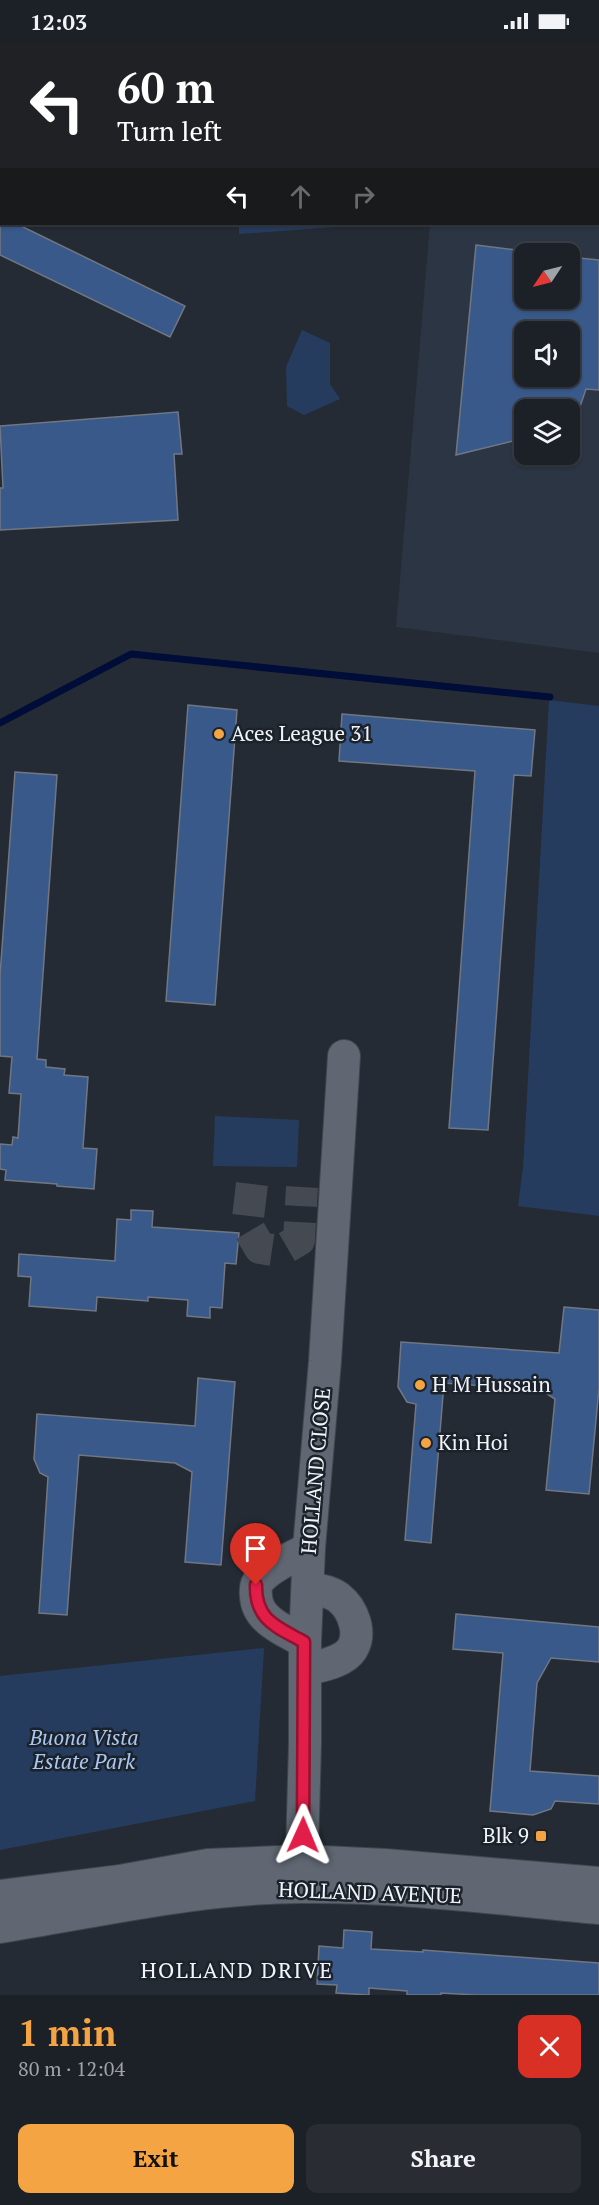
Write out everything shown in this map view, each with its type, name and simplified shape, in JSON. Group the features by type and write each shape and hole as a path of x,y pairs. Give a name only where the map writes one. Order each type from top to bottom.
{"street":[{"name":"HOLLAND CLOSE","path":"302,1874 309,1548 325,1361 344,1056"},
{"path":"308,1587 338,1597 351,1612 358,1633 352,1650 342,1658 305,1656 261,1612 256,1599 256,1585 261,1578 309,1548"},
{"name":"HOLLAND AVENUE","path":"0,1896 120,1881 208,1865 302,1874"},
{"name":"HOLLAND AVENUE","path":"0,1927 203,1894 302,1874 385,1865 460,1884 599,1908"},
{"name":"HOLLAND AVENUE","path":"460,1884 599,1883"}],"shaded area":[{"path":"430,225 599,225 599,653 396,627"}],"green space":[{"path":"239,225 348,225 348,226 239,234"},
{"path":"302,330 330,343 330,384 340,399 304,415 287,406 286,367"},
{"path":"549,700 599,706 599,1216 518,1206 523,1168"},
{"path":"215,1116 299,1120 297,1167 213,1166"},
{"name":"Buona Vista Estate Park","path":"264,1648 255,1801 0,1850 0,1676"}],"building":[{"path":"0,225 19,225 185,306 170,337 0,255"},
{"path":"476,245 514,250 514,309 580,309 580,258 599,260 599,390 586,389 580,407 580,399 514,399 514,441 456,455"},
{"path":"178,412 182,454 174,454 178,520 0,530 0,488 3,488 0,426"},
{"path":"188,705 237,710 215,1005 166,1001"},
{"path":"342,714 535,730 531,776 514,775 488,1130 449,1128 475,771 339,761"},
{"path":"15,772 57,775 37,1059 46,1060 46,1067 65,1069 64,1075 88,1077 83,1148 97,1149 94,1189 5,1180 6,1170 0,1169 0,1144 12,1145 13,1137 18,1138 21,1094 9,1093 12,1057 0,1056 0,975"},
{"path":"131,1210 153,1211 152,1227 239,1233 236,1264 225,1263 222,1308 210,1307 210,1318 187,1316 188,1300 148,1297 148,1301 97,1297 96,1311 29,1306 31,1277 18,1276 19,1254 115,1261 117,1219 131,1220"},
{"path":"564,1307 599,1310 599,1388 589,1494 546,1490 555,1399 541,1390 444,1383 431,1543 405,1540 416,1404 407,1402 398,1387 401,1342 559,1353"},
{"path":"198,1378 235,1382 221,1565 185,1562 192,1472 175,1463 79,1455 67,1615 39,1613 48,1477 40,1473 34,1459 37,1414 195,1426"},
{"path":"456,1614 599,1627 599,1662 551,1658 537,1683 530,1771 599,1776 599,1804 555,1801 551,1809 533,1815 490,1811 503,1653 453,1649"},
{"path":"344,1930 372,1932 371,1949 423,1952 423,1950 599,1963 599,1995 441,1993 441,1995 407,1995 407,1991 369,1988 369,1995 336,1993 337,1985 317,1984 319,1946 343,1948"}],"waterway":[{"path":"0,723 131,654 550,697"}],"tunnel":[{"path":"252,1184 247,1226 260,1248 280,1251 299,1240 302,1187"}],"place":[{"name":"Aces League 31","path":"219,734"},
{"name":"H M Hussain","path":"420,1385"},
{"name":"Kin Hoi","path":"426,1443"},
{"name":"Blk 9","path":"541,1836"}],"district":[{"name":"HOLLAND DRIVE","path":"237,1970"}],"route":[{"path":"256,1585 256,1599 261,1612 270,1622 304,1642 303,1835"}]}
